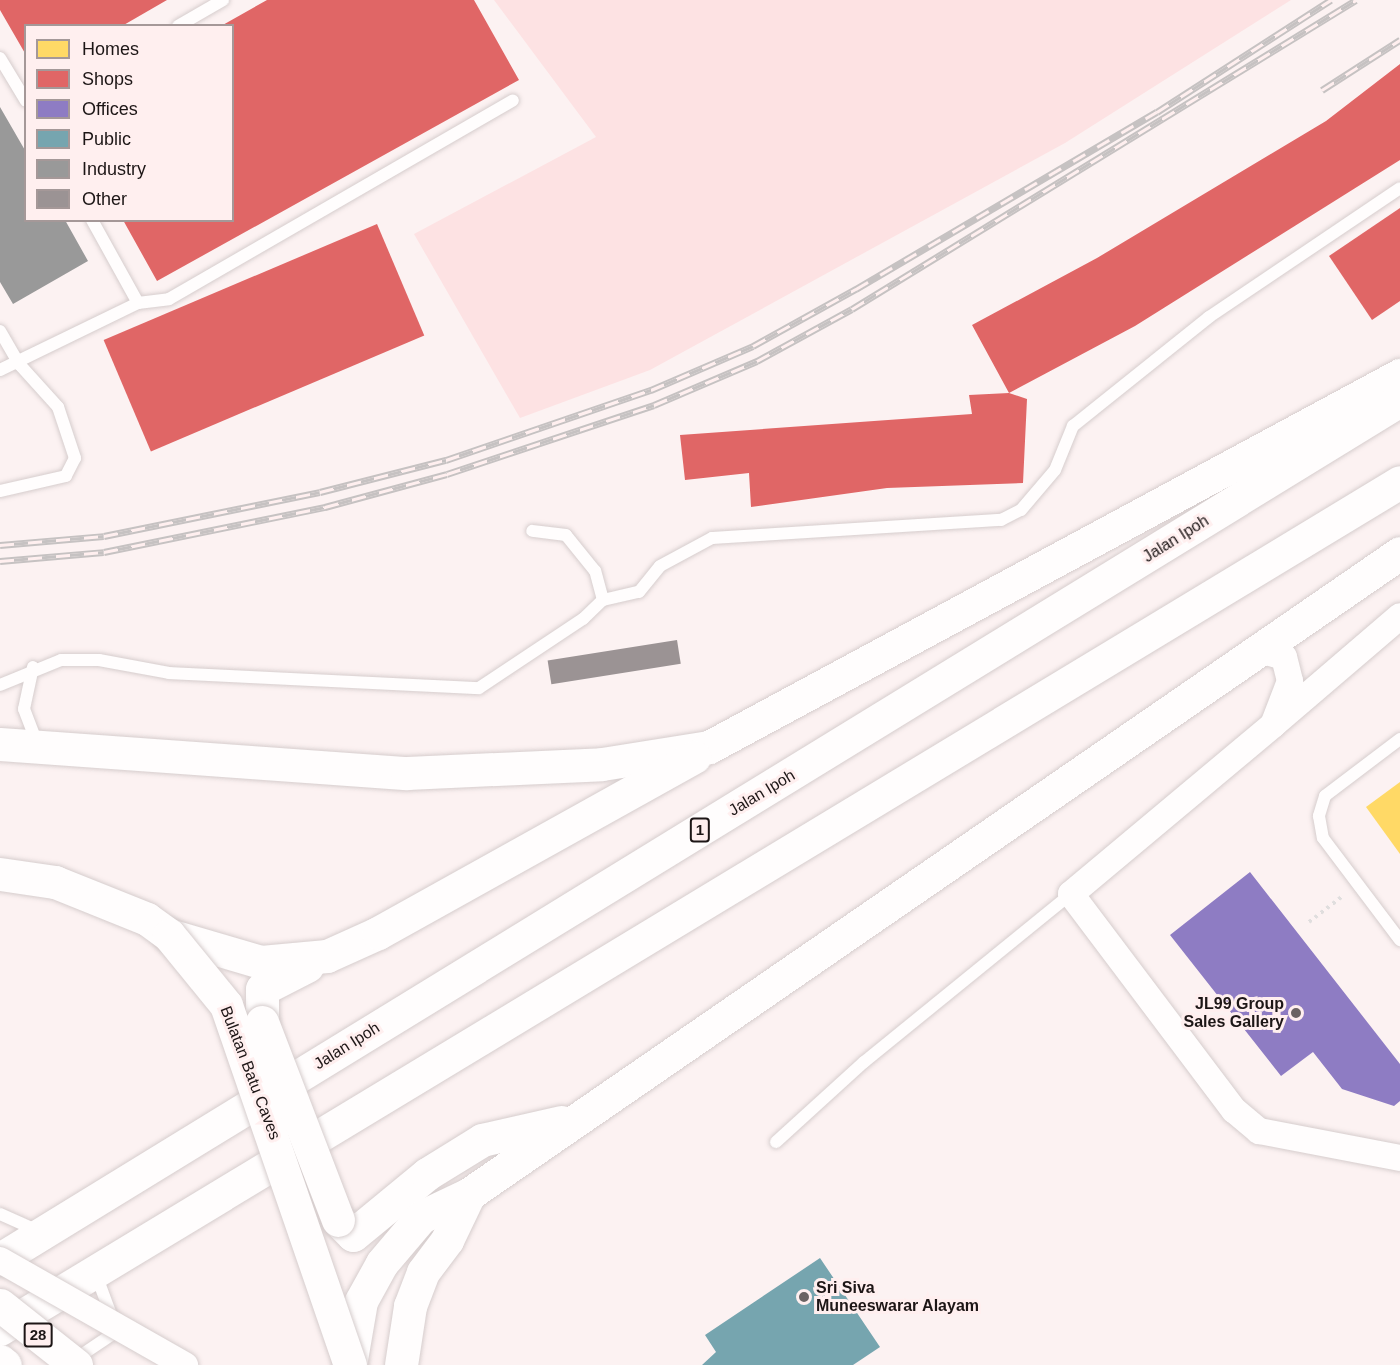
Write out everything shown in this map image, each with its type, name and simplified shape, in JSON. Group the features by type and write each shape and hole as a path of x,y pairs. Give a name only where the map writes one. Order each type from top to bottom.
{"highway":[{"path":"580,1117 482,1140 427,1174 352,1235 338,1220 262,1022 262,989 493,871 709,747 1400,375"},
{"name":"Jalan Ipoh","path":"0,1260 1400,400"},
{"path":"0,1329 93,1268 1400,482"},
{"path":"350,1365 361,1301 382,1263 421,1217 469,1194 1400,553"},
{"path":"0,744 407,773 591,765 709,747"},
{"name":"Bulatan Batu Caves","path":"0,874 55,882 127,909 169,935 226,1005 239,1033 350,1365"},
{"path":"169,935 261,962 327,956"},
{"path":"401,1365 410,1306 423,1272 447,1240 469,1194"},
{"name":"28","path":"0,1305 76,1365"},
{"path":"0,1361 5,1365"}],"street":[{"path":"1400,616 1274,725 1071,894 1234,1110 1259,1131 1400,1158"},
{"path":"1256,650 1284,657 1290,681 1274,725"},
{"path":"0,1260 185,1365"}],"lane":[{"path":"181,24 223,0"},
{"path":"0,58 24,98"},
{"path":"0,370 20,365 138,303 169,299 513,100"},
{"path":"0,684 33,667 99,660 169,673 479,688 583,620 603,600 639,592 660,566 712,538 1001,520 1021,510 1055,470 1073,426 1209,317 1400,188"},
{"path":"93,222 138,303"},
{"path":"0,331 20,365 58,407 74,468 47,482 0,491"},
{"path":"532,531 566,535 595,571 603,600"},
{"path":"33,667 24,709 40,748"},
{"path":"1400,739 1325,796 1319,816 1323,838 1400,940"},
{"path":"776,1142 864,1062 1071,894"},
{"path":"0,1214 44,1233"},
{"path":"66,1365 117,1331 93,1268"}],"path":[{"path":"1309,922 1358,884"}],"shaded area":[{"path":"494,0 1291,0 1065,143 650,370 520,418 414,234 596,137"}],"building: Homes":[{"path":"1400,782 1400,854 1366,807"}],"building: Shops":[{"path":"0,0 167,0 125,24 24,24 24,52 0,10"},
{"path":"267,0 474,0 519,80 157,281 124,222 234,222 234,24 225,24"},
{"path":"1400,64 1400,160 1135,326 1009,393 972,325 1097,258 1326,121"},
{"path":"1400,208 1400,301 1372,320 1329,256"},
{"path":"377,224 424,335 151,451 104,340"},
{"path":"1009,393 1027,399 1023,483 887,488 751,507 749,473 685,480 680,435 972,414 969,395"}],"building: Offices":[{"name":"JL99 Group Sales Gallery","path":"1250,872 1400,1064 1400,1101 1394,1106 1342,1089 1313,1052 1281,1076 1170,935"}],"building: Public":[{"name":"Sri Siva Muneeswarar Alayam","path":"820,1258 880,1347 853,1365 702,1365 716,1352 705,1335"}],"building: Industry":[{"path":"0,107 24,149 24,222 66,222 88,261 13,304 0,282"}],"building: Other":[{"path":"677,640 681,664 551,684 548,660"}],"railway":[{"path":"0,545 104,536 320,492 446,460 651,390 753,346 856,289 1157,112 1331,0"},
{"path":"0,561 104,552 325,507 447,474 654,405 757,361 852,309 1356,0"},
{"path":"1322,90 1400,40"}],"place":[{"name":"JL99 Group Sales Gallery","path":"1296,1013"},
{"name":"Sri Siva Muneeswarar Alayam","path":"804,1297"}]}
